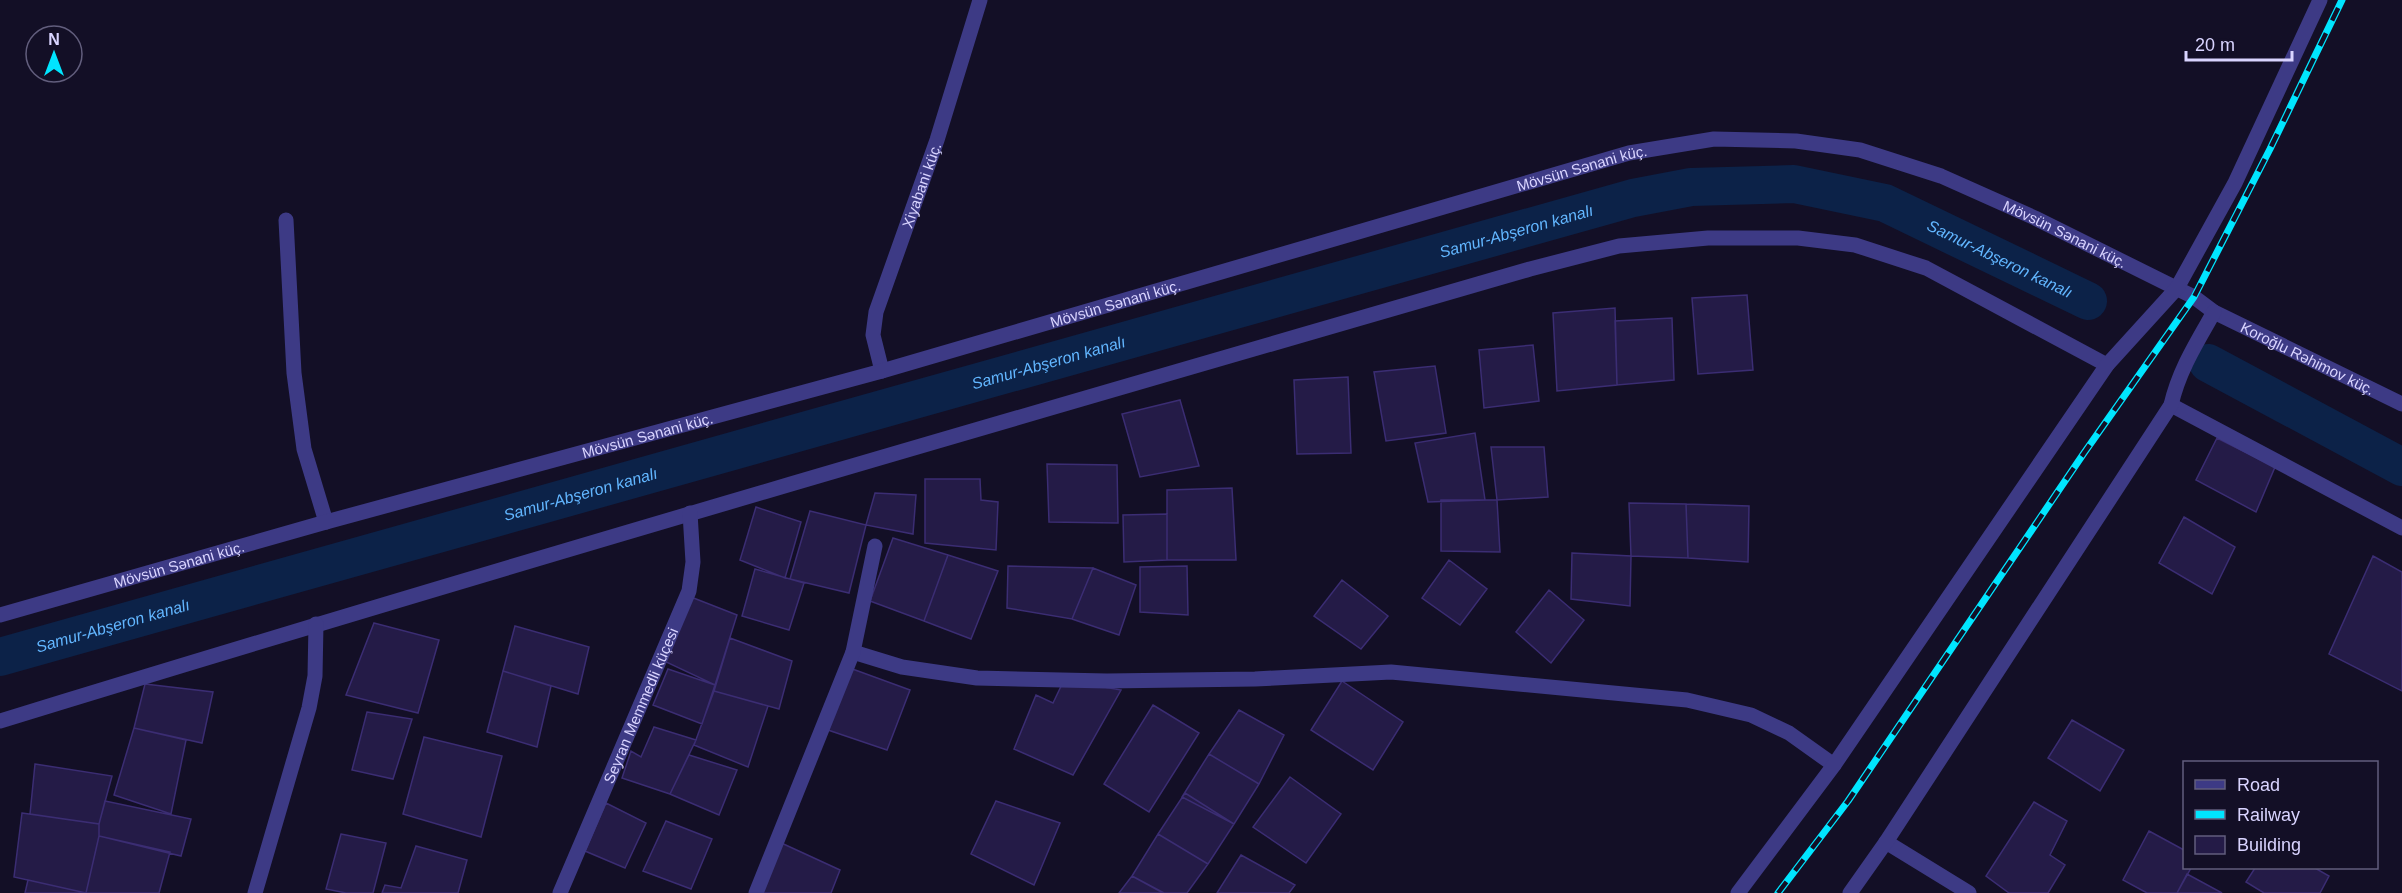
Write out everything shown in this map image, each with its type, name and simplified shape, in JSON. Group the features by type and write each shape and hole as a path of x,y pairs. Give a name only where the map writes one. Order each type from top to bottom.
{"street":[{"name":"Xiyabani küç.","path":"882,371 873,335 876,312 937,140 980,0"},
{"path":"1738,893 1834,765 2107,365 2176,288 2235,183 2320,0"},
{"name":"Mövsün Sənani küç.","path":"0,615 326,522 882,371 1629,153 1714,139 1796,141 1860,150 1941,176 2035,218 2176,288 2194,297 2214,312"},
{"path":"286,220 294,373 303,438 326,522"},
{"path":"0,721 690,513 1530,269 1630,245 1708,238 1798,238 1855,245 1926,268 2107,365"},
{"path":"1850,893 1887,842 2171,405 2176,383 2186,361 2214,312"},
{"name":"Koroğlu Rəhimov küç.","path":"2214,312 2402,404"},
{"path":"2171,405 2402,528"},
{"name":"Seyran Memmedli küçesi","path":"560,893 689,591 693,562 690,513"},
{"path":"756,893 853,652 875,546"},
{"path":"255,893 309,708 315,676 316,624"},
{"path":"853,652 902,666 977,678 1107,681 1255,680 1390,672 1687,699 1751,715 1789,733 1834,765"},
{"path":"1887,842 1969,893"}],"building":[{"path":"1747,295 1753,370 1698,374 1692,298"},
{"path":"1615,308 1617,385 1557,391 1553,313"},
{"path":"1672,318 1674,380 1617,385 1615,321"},
{"path":"1533,345 1539,401 1484,408 1479,350"},
{"path":"1435,366 1446,433 1386,441 1374,372"},
{"path":"1348,377 1351,453 1297,454 1294,380"},
{"path":"1180,400 1199,466 1140,477 1122,414"},
{"path":"1475,433 1485,500 1428,502 1415,443"},
{"path":"2217,438 2275,467 2256,512 2196,480"},
{"path":"1491,447 1544,447 1548,497 1497,500"},
{"path":"1047,464 1117,465 1118,523 1049,522"},
{"path":"925,479 980,479 981,500 998,502 996,550 925,543"},
{"path":"1232,488 1236,560 1167,560 1167,490"},
{"path":"875,493 916,495 913,534 866,525"},
{"path":"1441,500 1497,500 1500,552 1441,551"},
{"path":"1629,503 1686,504 1688,558 1631,556"},
{"path":"1686,504 1749,506 1748,562 1688,558"},
{"path":"756,507 801,522 785,578 740,560"},
{"path":"810,511 866,525 849,593 790,579"},
{"path":"1167,514 1167,560 1124,562 1123,515"},
{"path":"2184,517 2235,547 2212,594 2159,563"},
{"path":"893,538 948,555 924,621 870,601"},
{"path":"1572,553 1631,556 1630,606 1571,599"},
{"path":"948,555 998,571 971,639 924,621"},
{"path":"2373,556 2402,572 2402,691 2329,654"},
{"path":"1449,560 1487,589 1460,625 1422,598"},
{"path":"1008,566 1093,568 1072,619 1007,608"},
{"path":"1187,566 1188,615 1140,612 1140,567"},
{"path":"1093,568 1136,585 1119,635 1072,619"},
{"path":"755,569 804,583 789,630 742,616"},
{"path":"1342,580 1388,616 1361,649 1314,616"},
{"path":"1549,590 1584,620 1551,663 1516,632"},
{"path":"691,597 737,615 715,685 664,661"},
{"path":"374,623 439,640 418,713 346,695"},
{"path":"515,626 589,647 578,694 503,671"},
{"path":"730,638 792,661 779,709 714,691"},
{"path":"847,667 910,690 887,750 822,728"},
{"path":"668,669 715,685 702,724 653,705"},
{"path":"503,671 551,686 537,747 487,732"},
{"path":"1064,680 1121,690 1073,775 1014,749 1036,695 1053,703"},
{"path":"1342,681 1403,722 1373,770 1311,730"},
{"path":"145,684 213,692 202,743 134,728"},
{"path":"714,691 768,706 748,767 694,745"},
{"path":"1153,705 1199,733 1149,812 1104,784"},
{"path":"1239,710 1284,735 1259,784 1209,754"},
{"path":"367,712 412,719 393,779 352,770"},
{"path":"2072,720 2124,750 2100,791 2048,758"},
{"path":"654,727 696,740 670,794 622,778 631,751 641,757"},
{"path":"134,728 186,740 171,814 114,795"},
{"path":"424,737 502,756 481,837 403,814"},
{"path":"1209,754 1259,784 1234,824 1182,797"},
{"path":"689,755 737,770 719,815 670,794"},
{"path":"35,764 112,776 99,824 30,814"},
{"path":"1290,777 1341,814 1306,863 1253,827"},
{"path":"1185,793 1234,824 1208,864 1158,834"},
{"path":"105,801 191,819 181,856 99,836 99,824"},
{"path":"996,801 1060,823 1034,885 971,854"},
{"path":"2034,802 2067,821 2050,855 2065,865 2048,893 2009,893 1986,876"},
{"path":"606,803 646,823 625,868 585,851"},
{"path":"22,813 99,824 99,836 86,893 14,877"},
{"path":"666,821 712,839 691,889 643,871"},
{"path":"2149,831 2183,849 2183,869 2190,869 2177,893 2147,893 2123,880"},
{"path":"341,834 386,843 373,893 346,893 326,889"},
{"path":"1158,834 1208,864 1187,893 1164,893 1132,876"},
{"path":"99,836 170,852 159,893 86,893"},
{"path":"777,841 840,870 831,893 760,893"},
{"path":"416,846 467,860 458,893 382,893 385,885 401,888"},
{"path":"1241,855 1295,885 1289,893 1217,893"},
{"path":"2254,869 2317,869 2329,876 2320,893 2264,893 2246,882"},
{"path":"2187,874 2222,893 2177,893"},
{"path":"1132,876 1163,893 1119,893"},
{"path":"28,880 86,893 25,893"}],"waterway":[{"name":"Samur-Abşeron kanalı","path":"0,657 1633,198 1691,187 1794,184 1885,203 2088,301"},
{"name":"Samur-Abşeron kanalı","path":"2208,363 2402,467"}],"railway":[{"path":"1778,893 1848,801 2084,453 2194,297 2270,149 2342,0"}]}
